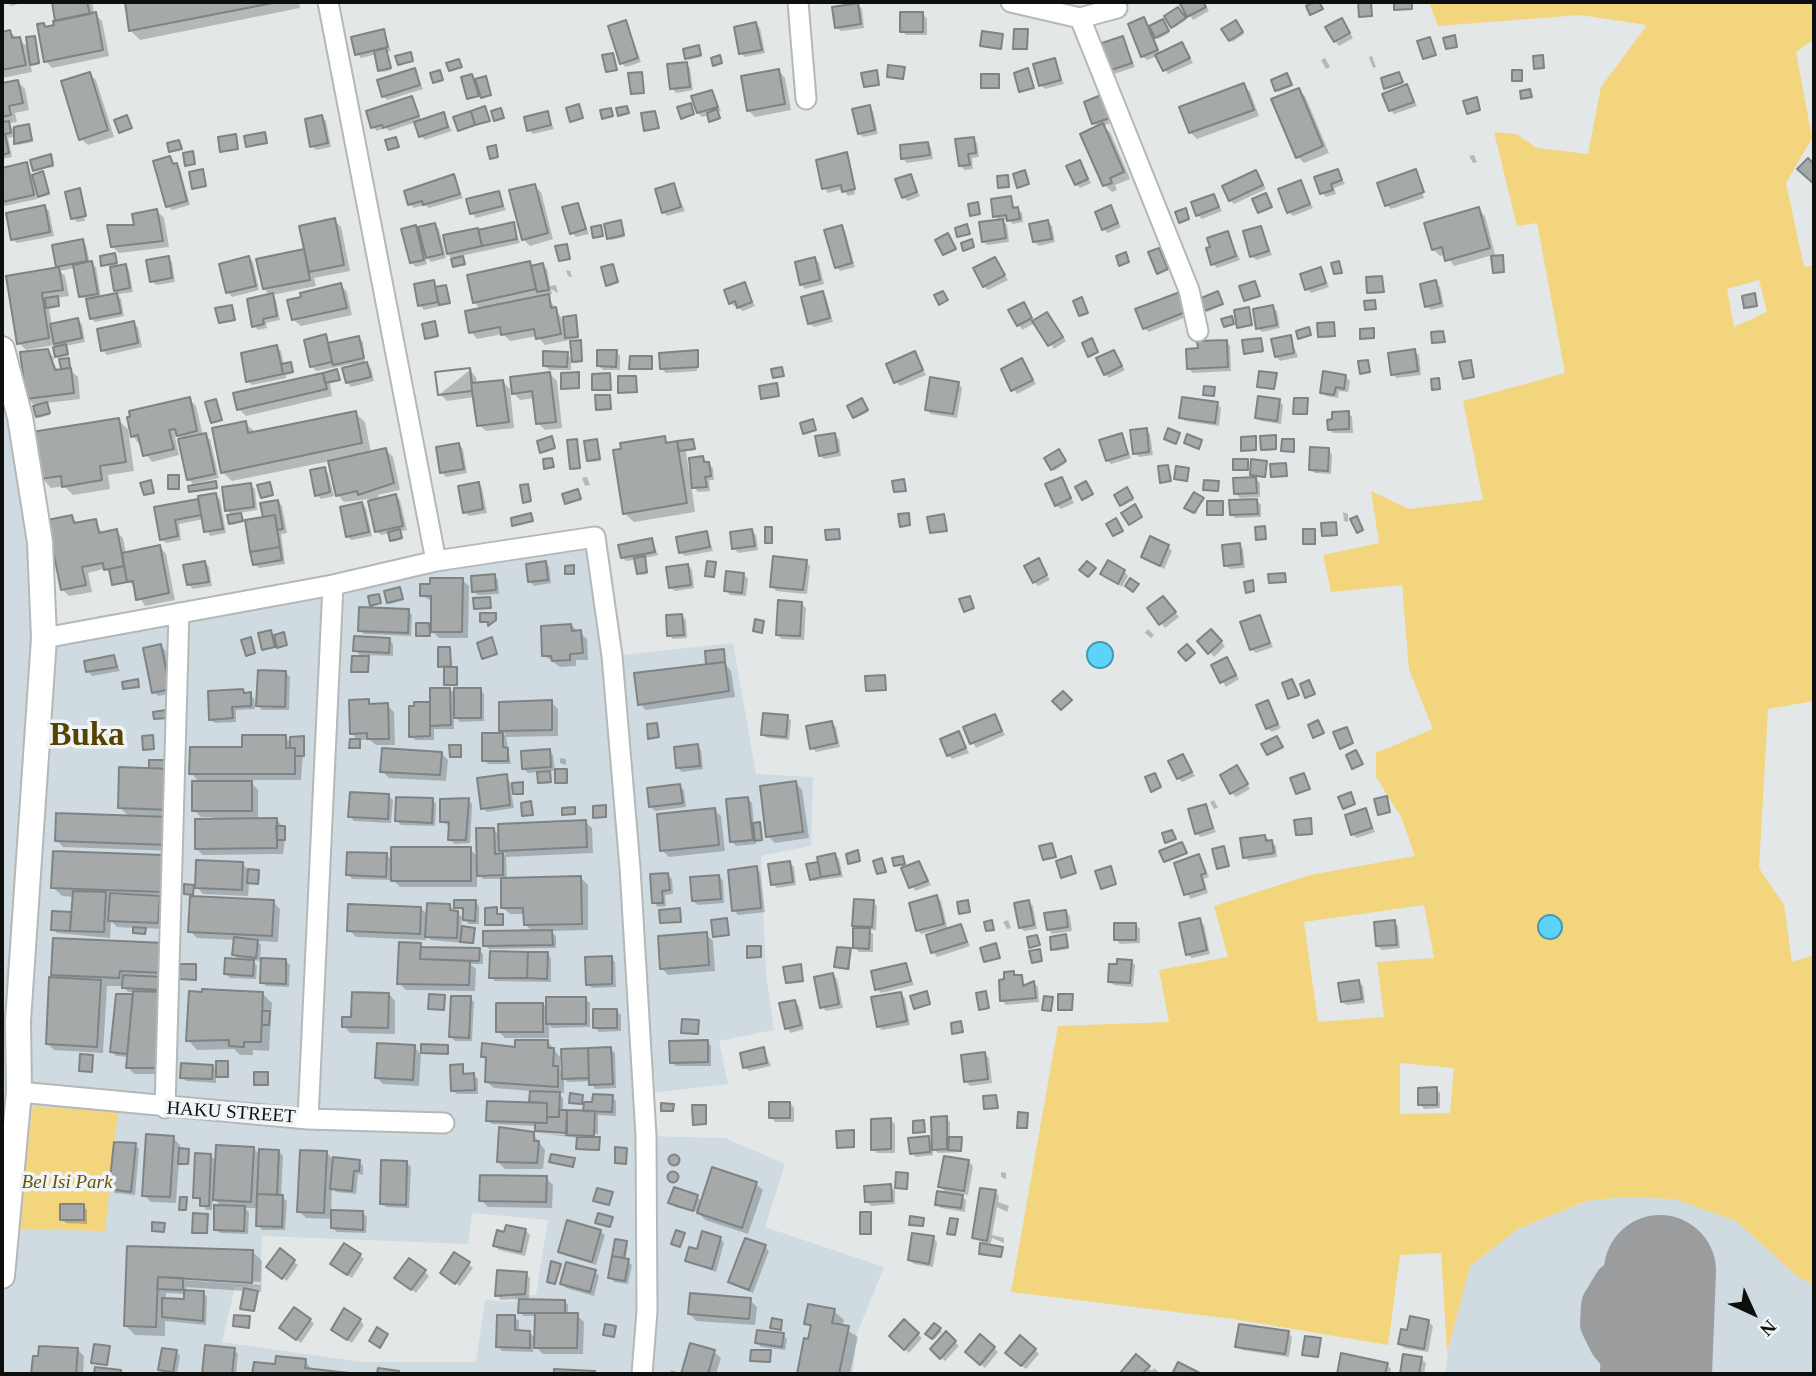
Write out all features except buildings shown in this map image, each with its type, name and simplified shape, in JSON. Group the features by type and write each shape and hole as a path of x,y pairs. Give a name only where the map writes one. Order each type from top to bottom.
{"main road":[{"path":"2,349 20,417 40,542 44,638 18,1021 19,1092 2,1276"}],"street":[{"path":"328,2 436,561"},
{"path":"798,2 806,99"},
{"path":"1011,2 1080,18 1116,9"},
{"path":"1080,18 1189,290 1198,331"},
{"path":"44,638 333,585 436,561 595,537 614,682 630,868 646,1136 647,1311 642,1374"},
{"path":"309,1119 333,585"},
{"path":"165,1108 179,613"},
{"name":"HAKU STREET","path":"19,1092 165,1108 309,1119 444,1123"}],"shaded area":[{"path":"2,350 44,638 595,537 612,656 733,643 756,774 813,777 811,846 761,856 766,973 774,1030 719,1041 728,1084 643,1094 647,1136 725,1138 785,1164 765,1227 884,1267 856,1336 853,1374 2,1374","holes":["472,1213 548,1220 536,1295 515,1295 514,1302 485,1300 476,1362 361,1362 222,1342 235,1287 260,1286 262,1236 468,1244"]},
{"path":"1624,1197 1675,1199 1736,1221 1797,1276 1814,1285 1814,1374 1445,1374 1451,1331 1470,1266 1518,1229 1587,1201"}],"green space":[{"path":"1429,2 1814,2 1814,39 1796,52 1812,138 1786,183 1804,267 1814,265 1814,701 1768,709 1759,868 1784,905 1792,962 1814,955 1814,1285 1797,1276 1736,1221 1675,1199 1624,1197 1586,1201 1518,1229 1470,1266 1447,1353 1441,1253 1400,1255 1388,1345 1233,1319 1011,1292 1058,1026 1169,1022 1159,970 1228,957 1214,906 1310,875 1415,856 1401,817 1376,777 1376,753 1433,729 1409,670 1402,585 1331,592 1323,555 1379,543 1371,491 1409,509 1483,500 1463,401 1565,373 1537,223 1517,226 1494,132 1516,134 1537,148 1588,154 1601,87 1647,25 1580,15 1438,26","holes":["1759,280 1767,312 1734,327 1727,289","1424,905 1434,958 1377,962 1384,1017 1318,1022 1304,922","1400,1063 1454,1068 1450,1113 1400,1114"]},
{"name":"Bel Isi Park","path":"33,1106 118,1112 105,1231 17,1229"}],"water":[{"path":"1100,642 1109,646 1113,655 1109,664 1100,668 1091,664 1087,655 1091,646"},
{"path":"1550,915 1561,922 1562,927 1555,938 1550,939 1539,932 1538,927 1545,916"}],"taxiway":[{"path":"1638,1374 1612,1342 1603,1324 1604,1305 1616,1285 1629,1276 1660,1276 1670,1279 1682,1293 1686,1306 1686,1321 1678,1343 1656,1374"}],"runway":[{"path":"1656,1374 1660,1271"}],"district":[{"name":"Buka","path":"87,736"}]}
